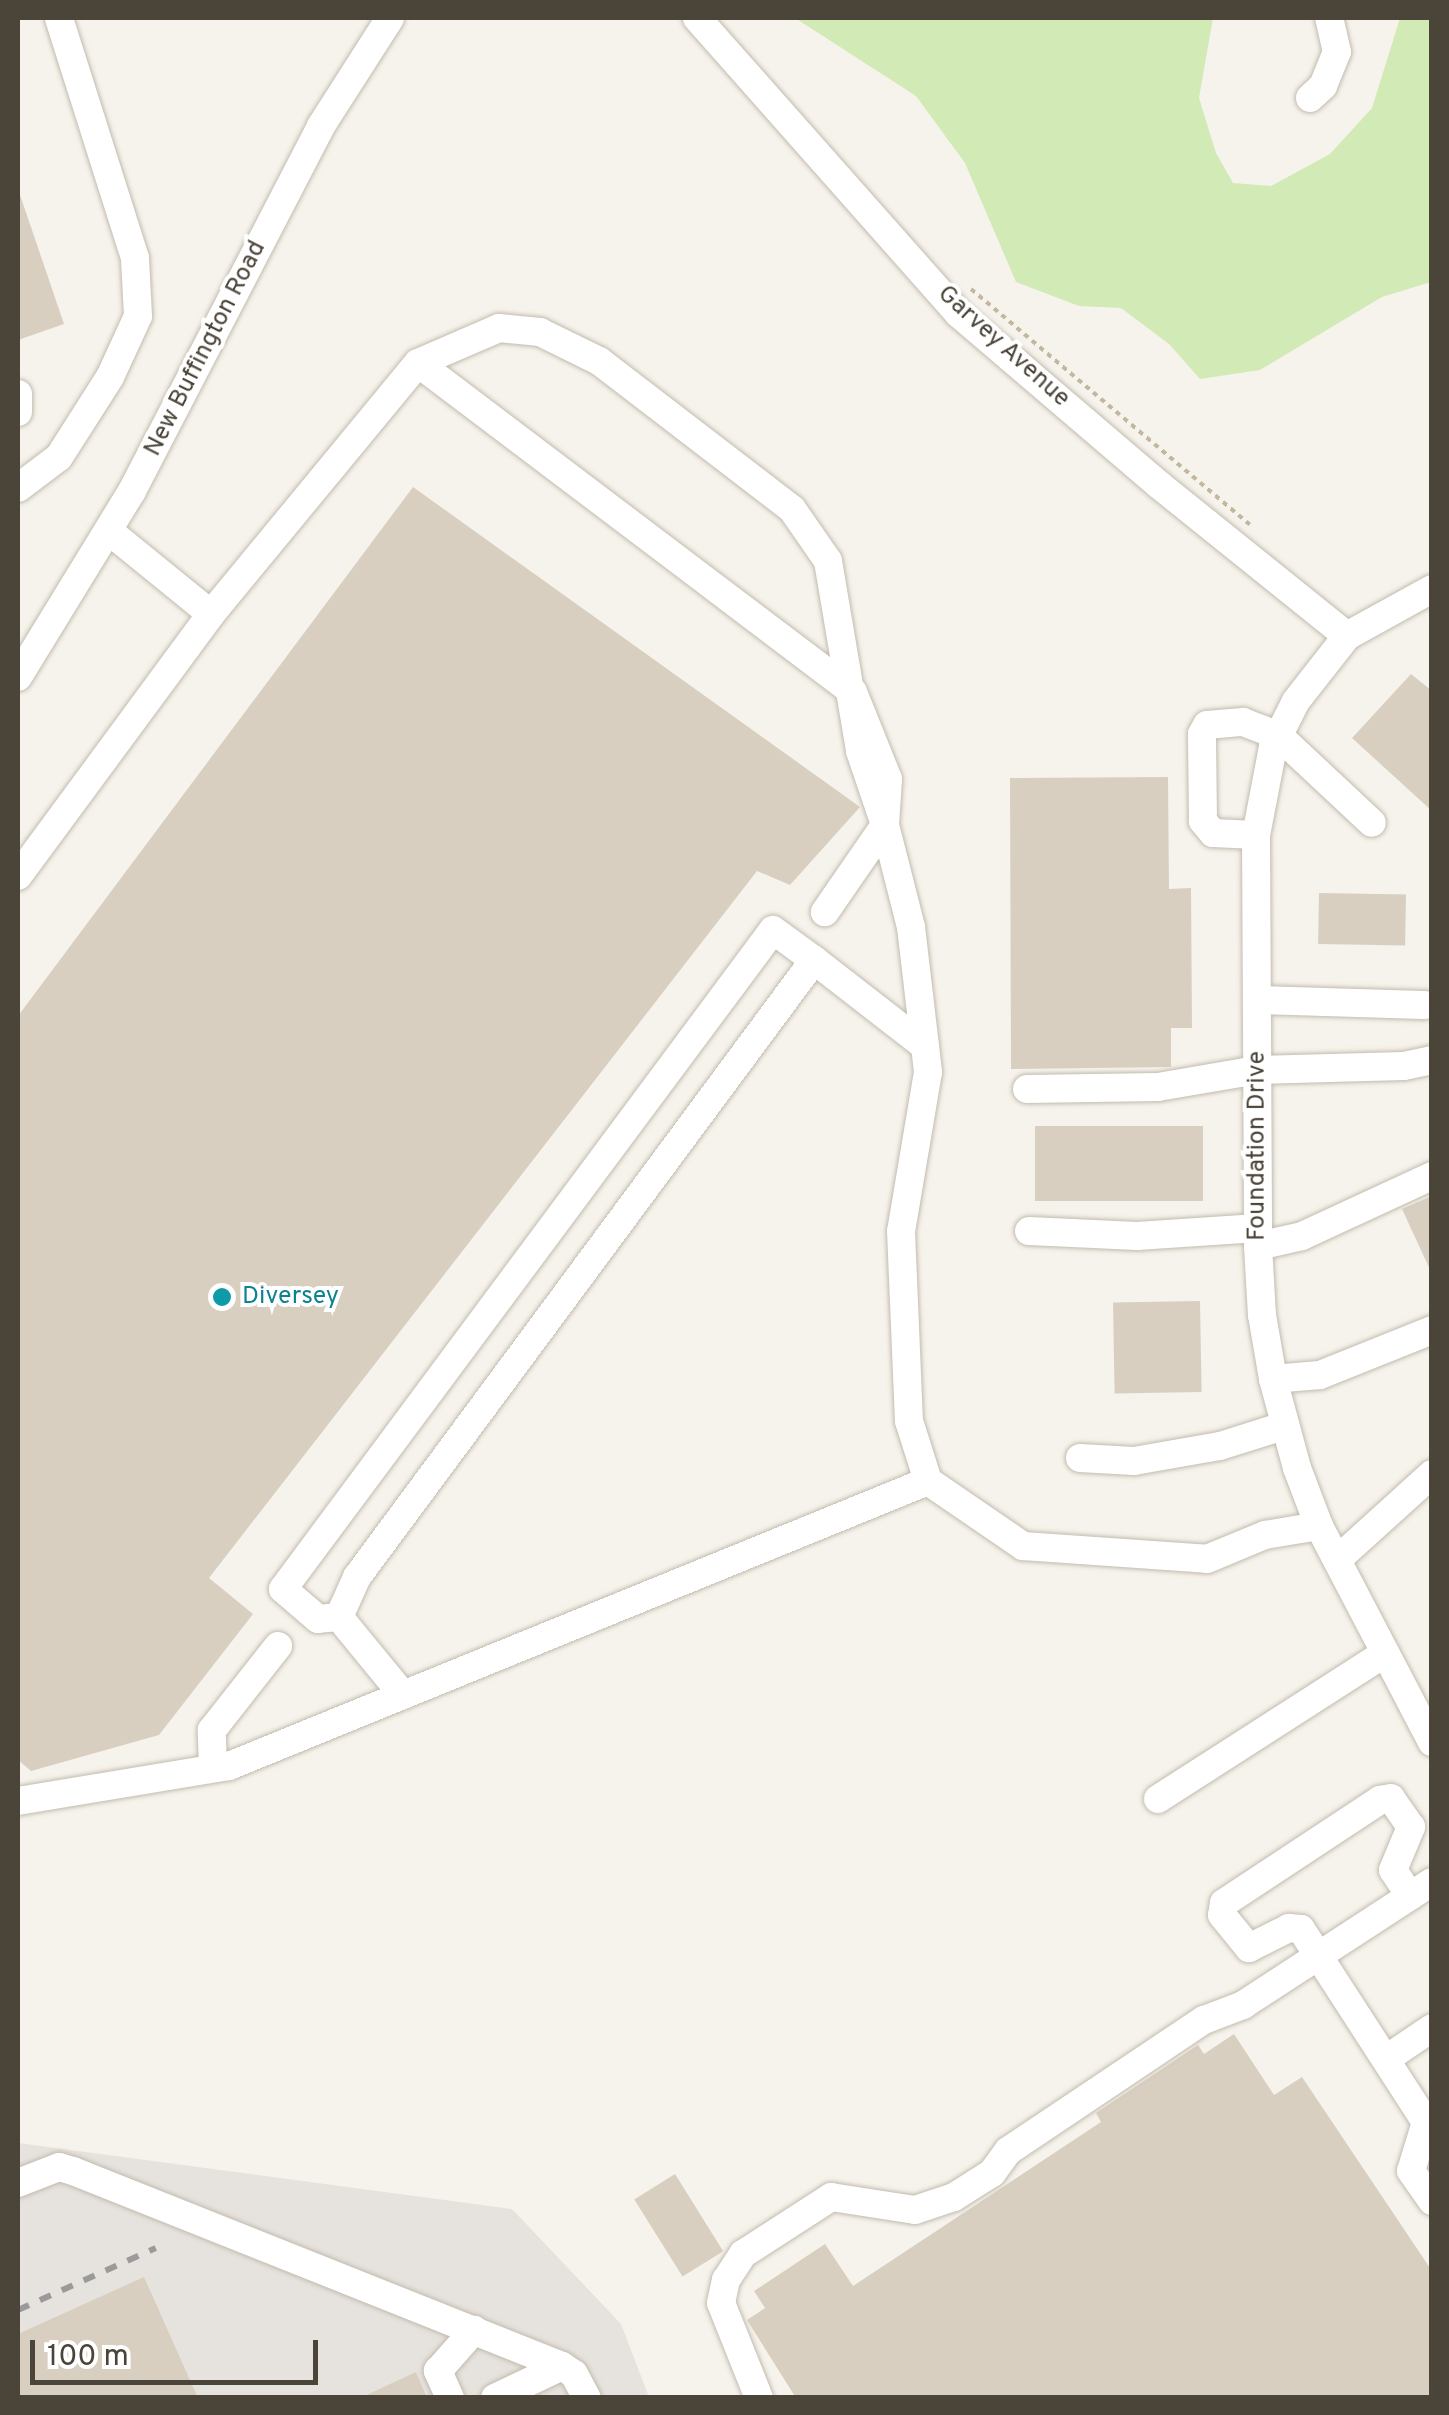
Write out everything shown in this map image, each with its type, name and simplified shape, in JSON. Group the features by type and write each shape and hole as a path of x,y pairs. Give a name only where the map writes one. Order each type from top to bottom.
{"street":[{"path":"18,488 59,457 110,377 138,316 135,258 58,18"},
{"name":"New Buffington Road","path":"18,677 109,531 321,126 390,18"},
{"name":"Garvey Avenue","path":"698,18 960,314 1158,484 1347,636"},
{"path":"1310,98 1323,86 1336,52 1329,18"},
{"path":"18,876 211,614 418,363 498,328 540,332 599,361 792,508 828,561 853,692 860,752 885,824 911,927 928,1072 902,1231 910,1421 928,1481 1023,1546 1207,1558 1266,1535 1319,1526"},
{"path":"418,363 853,692"},
{"path":"18,394 18,412"},
{"path":"109,531 211,614"},
{"name":"Foundation Drive","path":"1432,590 1384,612 1347,636 1296,701 1279,736 1260,800 1256,835 1258,1237 1273,1379 1284,1426 1319,1526 1432,1742"},
{"path":"1256,835 1213,832 1203,821 1202,734 1207,725 1243,722 1279,736 1372,822"},
{"path":"825,912 885,824"},
{"path":"340,1617 318,1619 283,1589 773,930 925,1046"},
{"path":"340,1617 357,1577 814,960"},
{"path":"1257,1000 1425,1005"},
{"path":"1027,1089 1158,1087 1257,1070 1404,1066 1432,1060"},
{"path":"1029,1231 1137,1236 1302,1236 1432,1176"},
{"path":"1273,1379 1320,1375 1432,1330"},
{"path":"1080,1458 1134,1460 1220,1446 1284,1426"},
{"path":"1337,1560 1432,1474"},
{"path":"18,1801 229,1766 928,1481"},
{"path":"340,1617 403,1695"},
{"path":"213,1768 212,1730 278,1646"},
{"path":"1158,1799 1385,1653"},
{"path":"759,2398 721,2303 726,2280 743,2254 831,2197 915,2210 954,2197 992,2173 1008,2151 1204,2020 1242,2005 1319,1955 1421,1889 1393,1870 1411,1827 1391,1798 1380,1800 1224,1903 1222,1914 1249,1948 1289,1928 1301,1929 1319,1955 1426,2122 1412,2171 1432,2202"},
{"path":"1386,2059 1432,2028"},
{"path":"18,2183 59,2167 73,2171 562,2366 574,2374 587,2398"},
{"path":"450,2398 438,2371 474,2330"},
{"path":"494,2398 562,2366"}],"path":[{"path":"970,288 1252,527"}],"shaded area":[{"path":"18,2143 512,2209 621,2324 649,2397 18,2398"}],"green space":[{"path":"795,18 1213,18 1199,98 1216,153 1233,183 1271,186 1330,154 1372,108 1400,18 1431,18 1431,282 1382,297 1260,370 1200,379 1169,344 1121,308 1079,306 1016,282 965,163 916,96"}],"building":[{"path":"18,189 64,324 18,340"},
{"name":"Diversey","path":"413,487 860,807 790,885 757,871 209,1578 253,1614 159,1735 31,1771 18,1760 18,1016"},
{"path":"1411,674 1432,691 1432,811 1352,738"},
{"path":"1168,777 1169,889 1191,888 1192,1028 1171,1028 1171,1067 1011,1069 1010,778"},
{"path":"1319,893 1406,895 1405,946 1318,944"},
{"path":"1035,1126 1203,1126 1203,1201 1035,1201"},
{"path":"1432,1196 1432,1274 1402,1209"},
{"path":"1200,1301 1202,1392 1115,1394 1113,1303"},
{"path":"1234,2034 1274,2095 1302,2077 1432,2271 1432,2398 796,2398 747,2320 765,2308 754,2291 825,2244 853,2286 1101,2122 1096,2113 1198,2045 1204,2054"},
{"path":"675,2174 723,2251 683,2277 634,2199"},
{"path":"144,2277 198,2398 18,2398 18,2334"},
{"path":"416,2372 427,2398 360,2398"}],"railway":[{"path":"18,2310 156,2248"}],"place":[{"name":"Diversey","path":"222,1297"}]}
